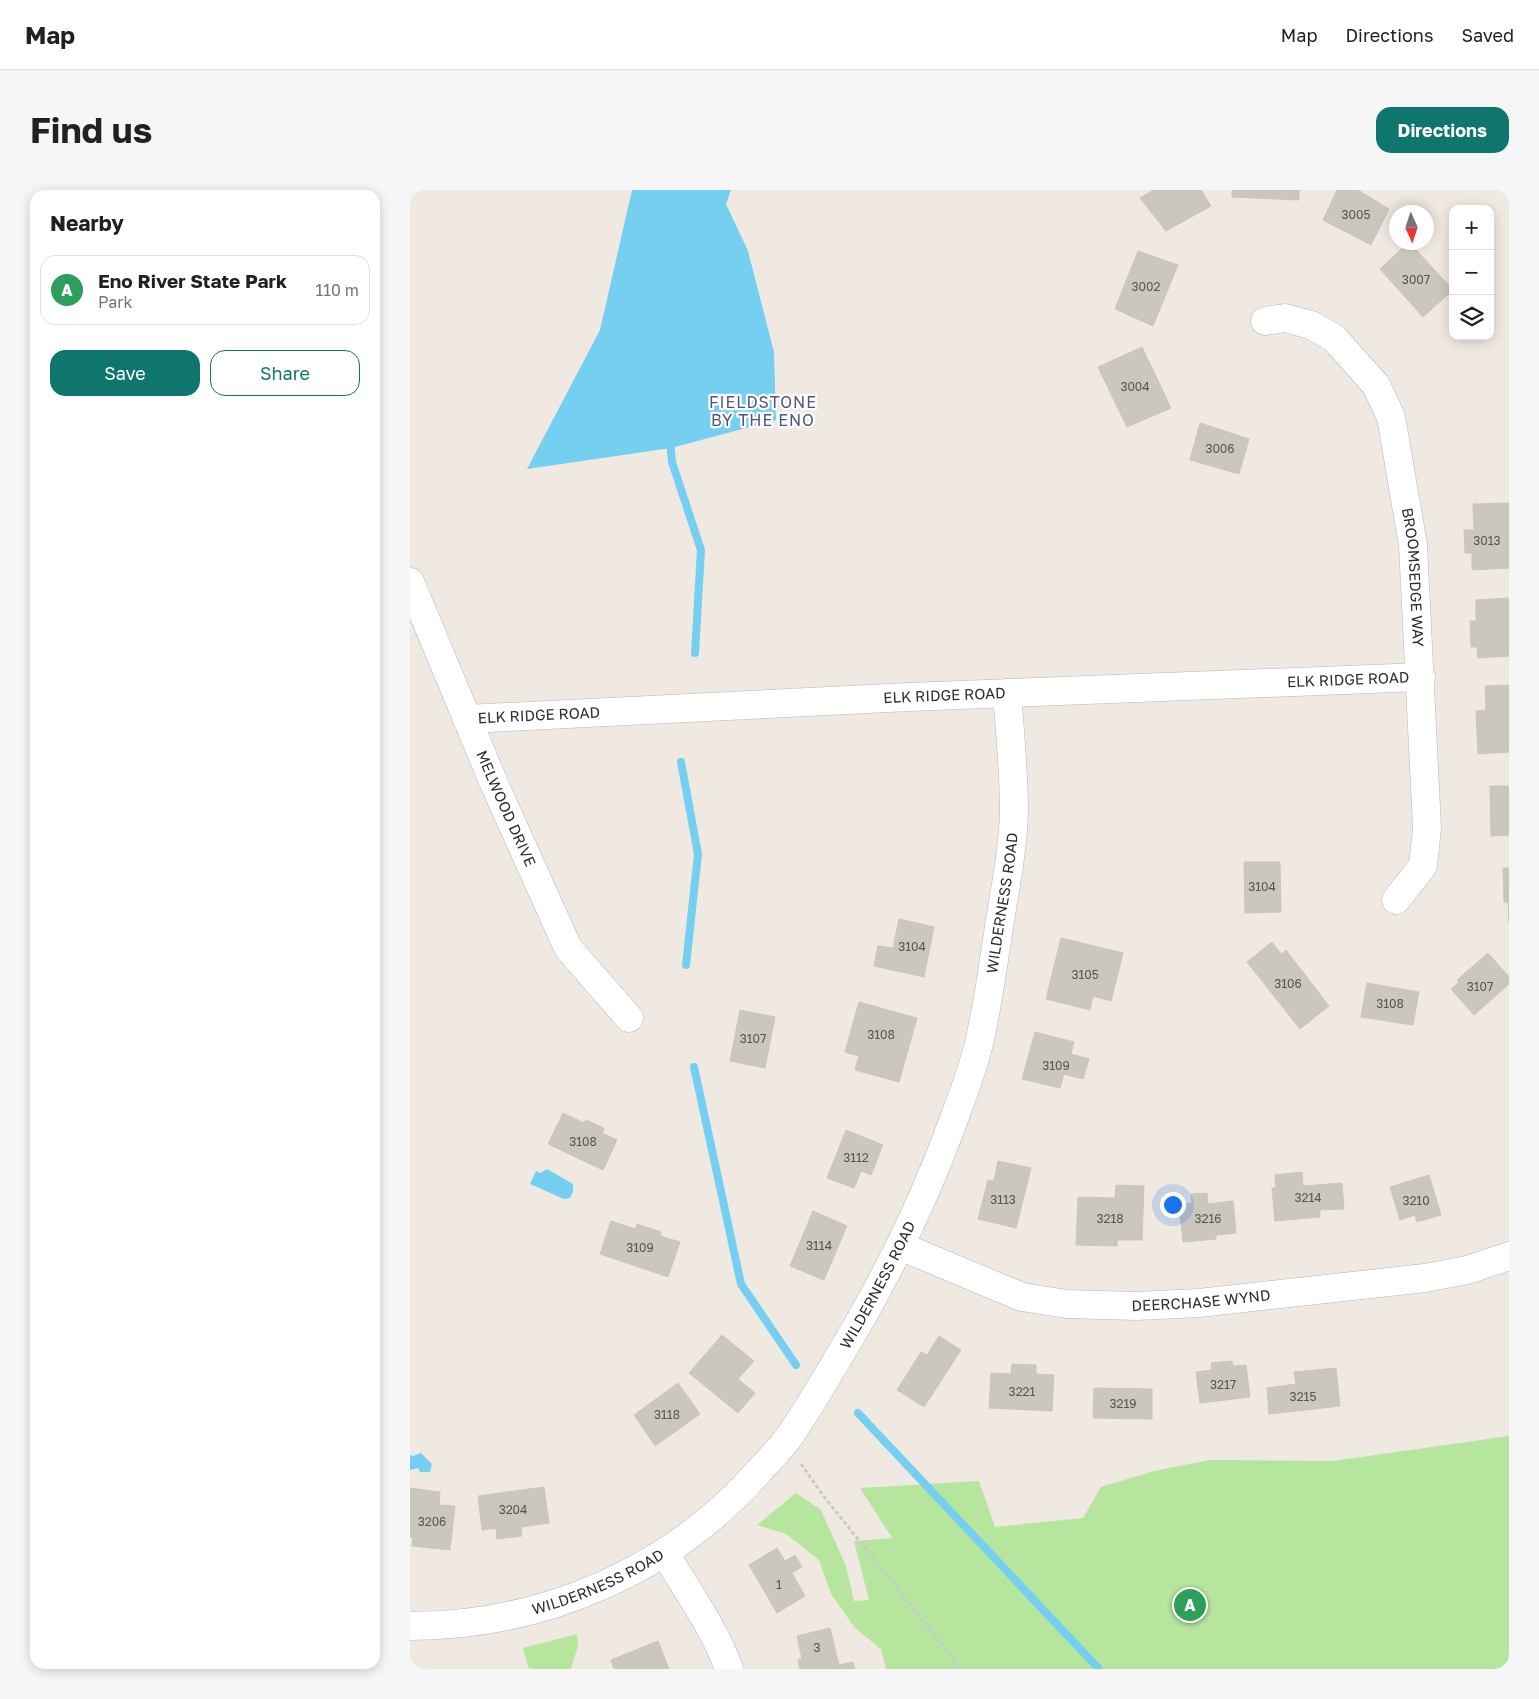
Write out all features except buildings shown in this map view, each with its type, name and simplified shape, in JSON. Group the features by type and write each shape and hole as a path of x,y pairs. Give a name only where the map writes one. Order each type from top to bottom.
{"street":[{"name":"BROOMSEDGE WAY","path":"1265,321 1284,318 1311,325 1334,338 1376,385 1391,417 1414,545 1427,828 1423,866 1396,900"},
{"name":"MELWOOD DRIVE","path":"410,582 496,788 568,948 629,1018"},
{"name":"ELK RIDGE ROAD","path":"467,719 1421,677"},
{"name":"WILDERNESS ROAD","path":"410,1626 459,1624 518,1614 570,1599 616,1580 665,1552 725,1507 788,1438 843,1349 900,1246 942,1154 969,1079 979,1042 1011,853 1014,813 1007,694"},
{"name":"DEERCHASE WYND","path":"900,1246 1022,1297 1067,1304 1136,1306 1199,1303 1425,1278 1467,1270 1509,1256"},
{"path":"665,1552 701,1610 729,1669"}],"path":[{"path":"798,1460 830,1505 945,1648 959,1669"}],"green space":[{"path":"1509,1436 1509,1669 886,1669 881,1649 855,1628 831,1594 819,1560 786,1534 757,1525 796,1493 821,1510 846,1566 854,1601 869,1600 854,1541 892,1538 860,1488 979,1481 995,1527 1083,1518 1101,1487 1154,1471 1210,1460 1333,1461"},
{"path":"577,1634 578,1646 571,1669 529,1669 523,1648"}],"water":[{"path":"632,190 731,190 726,204 748,251 774,352 776,420 671,448 527,469 600,330"},
{"path":"547,1169 573,1184 573,1192 570,1198 564,1199 530,1184 536,1171 540,1173"},
{"path":"421,1453 432,1464 430,1472 420,1472 418,1468 410,1470 410,1455 413,1456"}],"waterway":[{"path":"670,440 672,462 701,550 695,653"},
{"path":"681,762 698,854 686,965"},
{"path":"694,1067 741,1284 796,1365"},
{"path":"858,1413 1099,1669"}],"place":[{"name":"Eno River State Park","path":"1190,1605"}],"district":[{"name":"FIELDSTONE BY THE ENO","path":"763,411"}]}
